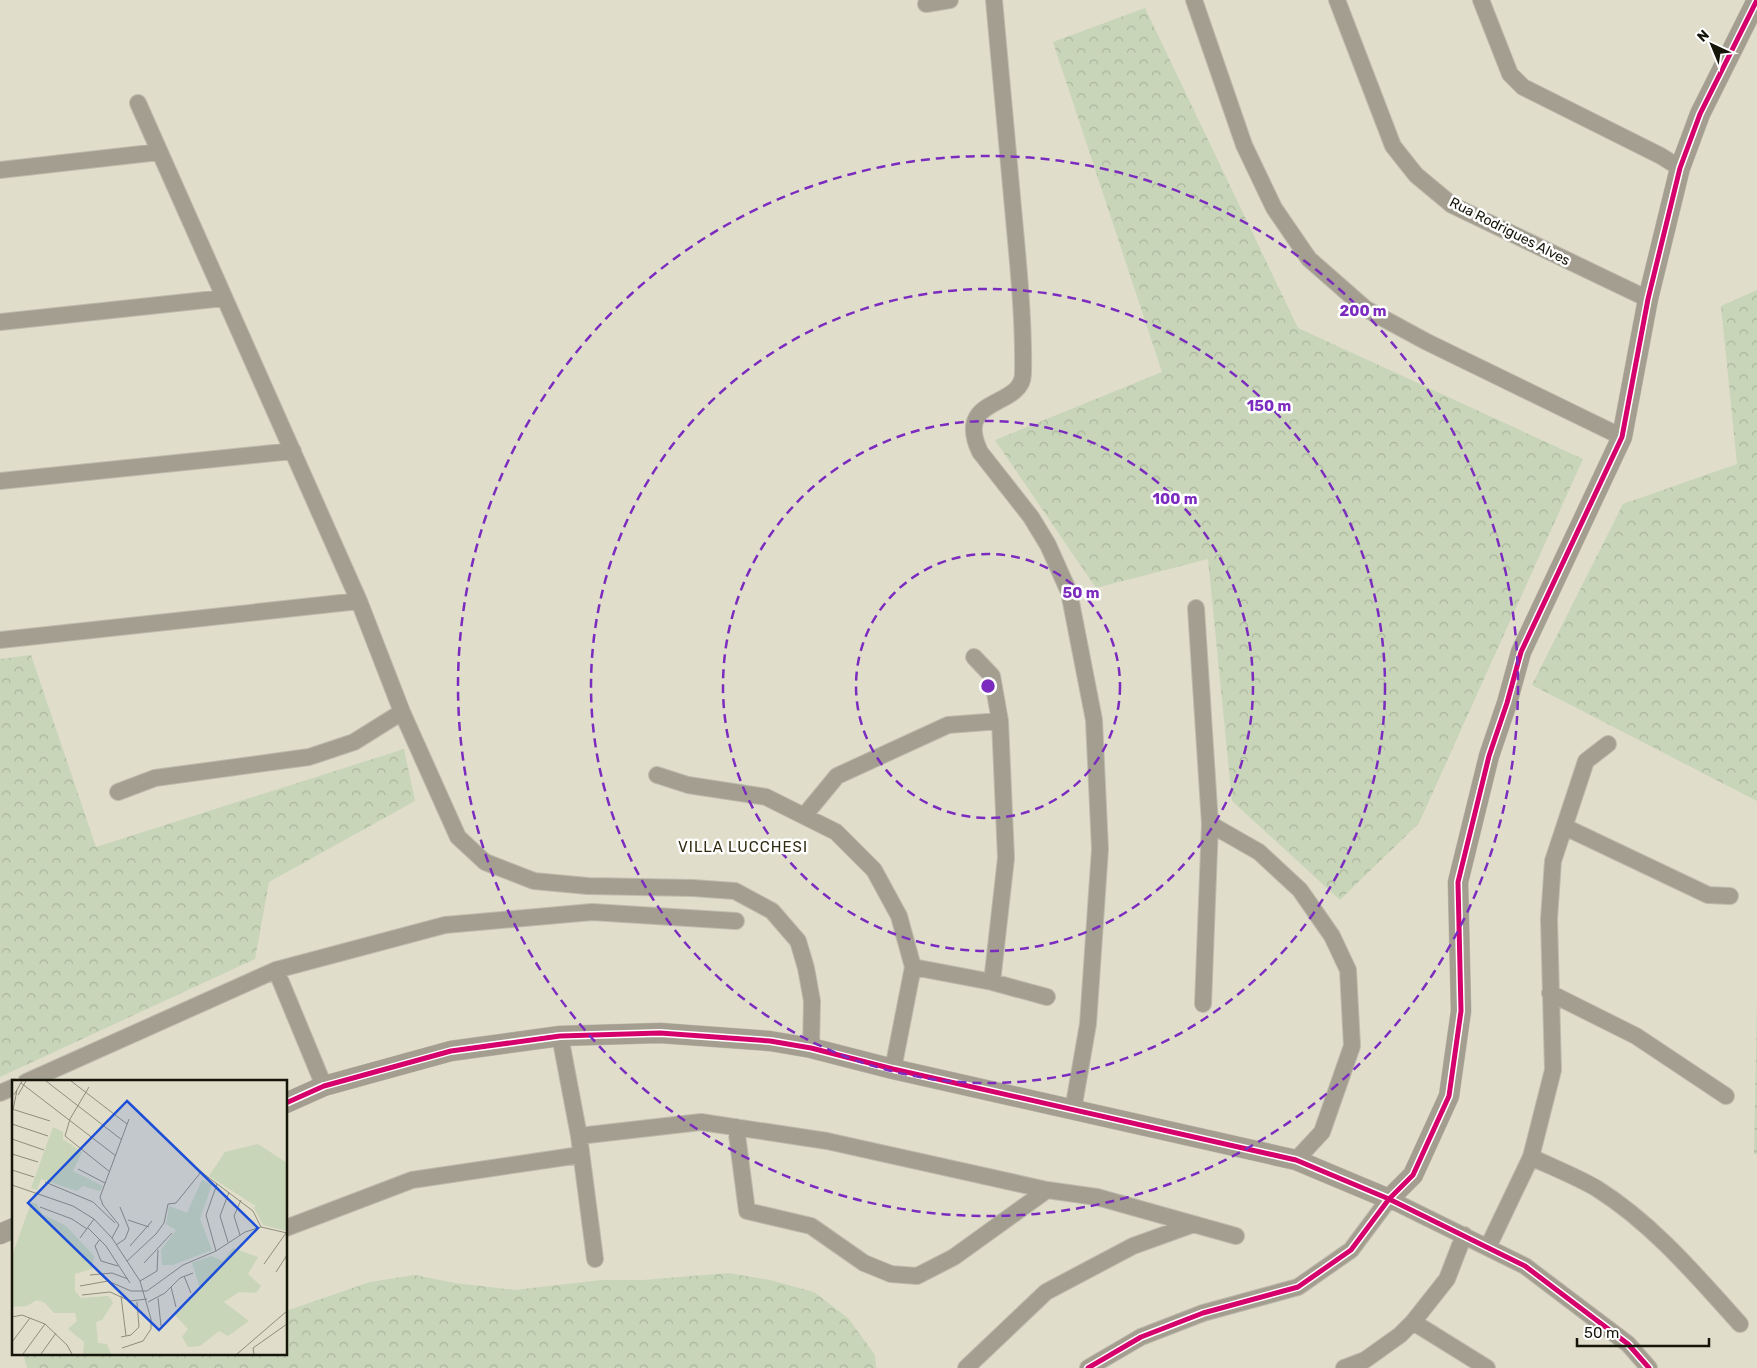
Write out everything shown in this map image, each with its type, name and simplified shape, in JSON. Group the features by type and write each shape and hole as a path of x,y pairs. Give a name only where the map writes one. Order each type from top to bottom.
{"street":[{"path":"926,4 950,0"},
{"path":"994,0 1022,306 1023,376 1015,392 990,403 982,410 974,430 975,442 980,452 1031,518 1048,545 1070,592 1094,720 1100,849 1088,1024 1073,1110"},
{"path":"1194,0 1244,145 1274,208 1309,259 1366,309 1427,342 1622,437"},
{"name":"Rua Rodrigues Alves","path":"1337,0 1392,146 1416,175 1452,204 1648,299"},
{"path":"1481,0 1510,74 1523,87 1680,168"},
{"path":"1088,1368 1150,1334 1203,1313 1298,1287 1350,1250 1389,1199 1413,1175 1449,1096 1461,1011 1458,882 1489,756 1507,703 1521,652 1622,437 1648,299 1680,168 1700,114 1757,0"},
{"path":"138,104 359,601 402,712 458,837 486,862 534,880 588,886 694,888 735,891 772,911 798,941 806,968 812,1001 811,1048"},
{"path":"0,170 159,152"},
{"path":"0,322 224,298"},
{"path":"0,481 293,451"},
{"path":"0,640 359,601"},
{"path":"1196,608 1210,824 1203,1004"},
{"path":"974,657 992,676 1000,721 1006,858 992,982"},
{"path":"118,792 155,778 309,758 354,742 402,712"},
{"path":"804,816 837,776 948,725 1000,721"},
{"path":"1488,1248 1531,1157 1553,1070 1549,918 1553,861 1586,761 1608,744"},
{"path":"657,775 688,785 766,797 836,832 874,870 900,916 913,967 893,1069"},
{"path":"1210,824 1259,852 1300,890 1332,936 1348,970 1352,1046 1322,1132 1296,1160"},
{"path":"1565,827 1708,895 1730,896"},
{"path":"30,1080 276,970 445,925 592,912 736,921"},
{"path":"913,967 992,982 1047,997"},
{"path":"276,970 324,1086"},
{"path":"1550,993 1636,1036 1726,1096"},
{"path":"288,1102 324,1086 451,1051 560,1036 660,1032 770,1042 811,1048 893,1069 1296,1160 1389,1199 1525,1266 1628,1344 1648,1368"},
{"path":"560,1036 579,1136 580,1155 596,1259"},
{"path":"0,1094 12,1088"},
{"path":"579,1136 700,1122 827,1141 1048,1190 1097,1197 1236,1236"},
{"path":"736,1128 747,1211 811,1226 864,1263 891,1274 917,1276 954,1257 1048,1190"},
{"path":"288,1227 412,1180 580,1155"},
{"path":"1531,1157 1596,1188 1652,1231 1702,1281 1740,1324"},
{"path":"966,1368 1046,1292 1133,1246 1194,1224"},
{"path":"0,1234 12,1229"},
{"path":"1344,1368 1365,1360 1400,1335 1413,1322 1447,1279 1464,1235"},
{"path":"1413,1322 1487,1368"}],"green space":[{"path":"1145,8 1298,328 1583,459 1419,823 1340,900 1232,801 1208,559 1096,588 995,440 1162,372 1053,42"},
{"path":"1757,290 1757,801 1532,685 1623,504 1737,464 1721,306"},
{"path":"31,655 96,847 404,749 415,801 269,882 255,959 0,1077 0,659"},
{"path":"1757,1003 1757,1154 1754,1154"},
{"path":"728,1273 770,1280 814,1292 848,1318 875,1355 876,1368 27,1368 24,1356 288,1356 288,1310 370,1282 415,1275 455,1283 515,1290 601,1280 643,1280"}],"cycle path":[{"path":"1088,1368 1141,1337 1203,1313 1298,1287 1351,1250 1389,1199 1413,1175 1449,1096 1461,1011 1458,882 1489,756 1507,703 1521,652 1622,437 1648,299 1680,168 1700,114 1757,0"},
{"path":"288,1102 324,1086 451,1051 560,1036 660,1033 770,1041 811,1048 893,1069 1296,1160 1389,1199 1525,1266 1628,1344 1649,1368"}],"district":[{"name":"VILLA LUCCHESI","path":"743,847"}]}
